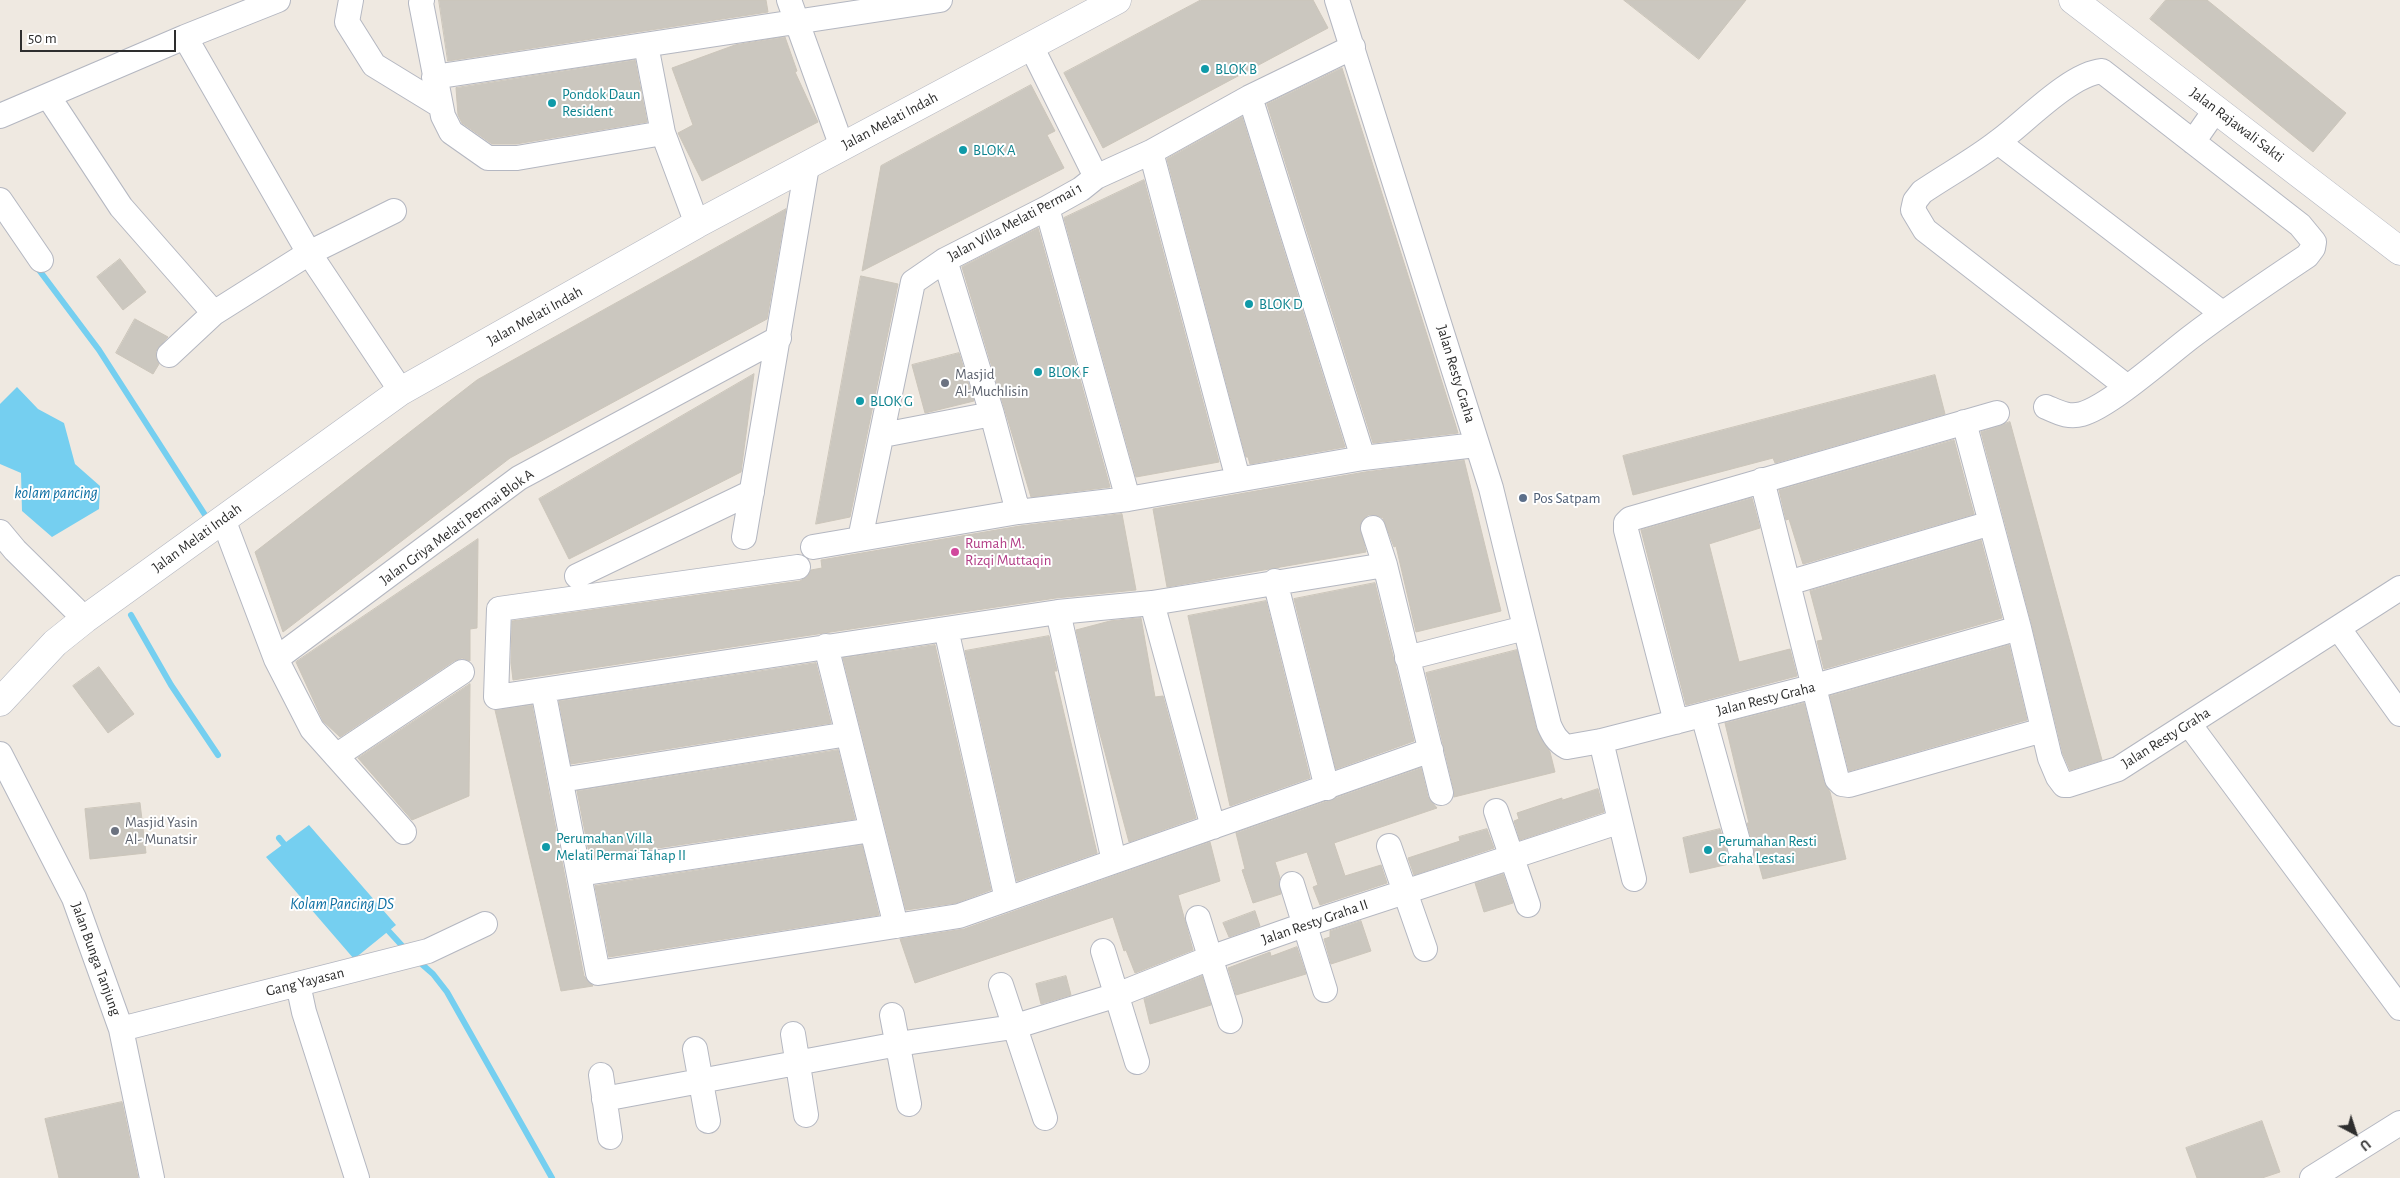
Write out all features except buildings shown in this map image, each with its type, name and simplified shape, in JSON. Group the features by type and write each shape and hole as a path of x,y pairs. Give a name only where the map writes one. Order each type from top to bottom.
{"main road":[{"name":"Jalan Melati Indah","path":"0,702 55,643 85,619 401,392 697,224 1117,0"},
{"name":"Jalan Rajawali Sakti","path":"2073,0 2400,251"}],"street":[{"path":"0,116 185,37 278,0"},
{"path":"351,0 347,22 374,65 441,106"},
{"path":"422,0 434,77 443,116 452,132 488,158 518,158 663,132"},
{"path":"434,77 646,45 792,11 940,0"},
{"name":"Jalan Resty Graha","path":"1337,0 1443,330 1476,445 1491,488 1549,724 1555,737 1567,747 1600,742 1815,686 2019,628"},
{"path":"792,11 842,147"},
{"path":"185,37 309,253 401,392"},
{"path":"646,45 663,132 697,224"},
{"path":"1031,46 1096,177"},
{"name":"Jalan Villa Melati Permai 1","path":"860,539 883,435 913,282 945,260 1047,208 1081,189 1096,177 1151,152 1250,97 1353,46"},
{"path":"2046,407 2067,416 2082,414 2097,408 2126,386 2222,313 2307,256 2313,248 2314,242 2300,225 2102,71 2089,74 2069,84 1998,142 1922,192 1915,201 1913,210 1917,219 1933,236 2126,386"},
{"path":"48,96 121,207 214,313"},
{"path":"1250,97 1363,458"},
{"path":"2193,142 2216,109"},
{"path":"1998,142 2222,313"},
{"path":"1151,152 1238,479"},
{"path":"744,537 807,166"},
{"path":"0,200 41,260"},
{"path":"1047,208 1128,499"},
{"path":"169,355 214,313 309,253 394,211"},
{"path":"945,260 992,414 1018,512"},
{"name":"Jalan Griya Melati Permai Blok A","path":"276,659 519,478 779,338"},
{"path":"883,435 992,414"},
{"path":"1676,722 1626,523 1630,519 1997,414"},
{"name":"Jalan Resty Graha","path":"1964,422 2019,628 2042,730 2050,758 2060,782 2068,785 2118,769 2400,588"},
{"path":"813,547 1018,512 1128,499 1363,458 1476,445"},
{"path":"1762,480 1837,779 1842,784 1849,786 2042,730"},
{"path":"577,576 752,492"},
{"path":"223,519 276,659 312,729 404,832"},
{"path":"1788,583 1991,523"},
{"path":"1373,528 1385,565 1441,793"},
{"path":"0,532 8,557 85,619"},
{"path":"798,566 499,609 496,697 1058,612 1152,603 1275,581 1385,565"},
{"path":"1275,581 1327,788"},
{"path":"1152,603 1212,827"},
{"path":"1058,612 1114,861"},
{"path":"1407,658 1525,628"},
{"path":"946,629 1007,899"},
{"path":"2338,629 2400,714"},
{"path":"826,646 896,926"},
{"path":"336,756 462,672"},
{"path":"543,690 598,973 960,916 1327,788 1430,750"},
{"path":"1703,715 1740,852"},
{"path":"2189,724 2400,1008"},
{"path":"561,780 848,734"},
{"path":"1600,742 1618,822 1634,879"},
{"name":"Jalan Bunga Tanjung","path":"0,754 74,898 121,1029 152,1178"},
{"path":"1496,811 1528,906"},
{"name":"Jalan Resty Graha II","path":"604,1099 898,1044 1013,1027 1117,995 1210,958 1304,925 1618,822"},
{"path":"579,874 872,830"},
{"path":"1389,846 1425,949"},
{"path":"1292,884 1325,990"},
{"path":"1198,918 1230,1022"},
{"name":"Gang Yayasan","path":"121,1029 428,951 485,924"},
{"path":"1103,951 1137,1062"},
{"path":"298,984 304,1012 357,1178"},
{"path":"1001,984 1013,1027 1045,1118"},
{"path":"892,1015 909,1104"},
{"path":"793,1034 806,1115"},
{"path":"695,1050 708,1121"},
{"path":"601,1075 610,1137"},
{"path":"2312,1178 2400,1123"}],"water":[{"name":"kolam pancing","path":"17,387 38,409 64,423 75,464 100,486 99,509 52,537 22,511 21,473 0,464 0,404"},
{"name":"Kolam Pancing DS","path":"309,825 396,925 354,959 266,857"}],"waterway":[{"path":"36,266 99,350 207,518"},
{"path":"131,615 171,685 218,755"},
{"path":"279,838 288,849"},
{"path":"384,926 406,950"},
{"path":"417,960 433,974 447,992 552,1178"}],"place":[{"name":"BLOK B","path":"1205,69"},
{"name":"Pondok Daun Resident","path":"552,103"},
{"name":"BLOK A","path":"963,150"},
{"name":"BLOK D","path":"1249,304"},
{"name":"BLOK F","path":"1038,372"},
{"name":"Masjid Al-Muchlisin","path":"945,383"},
{"name":"BLOK G","path":"860,401"},
{"name":"Pos Satpam","path":"1523,498"},
{"name":"Rumah M. Rizqi Muttaqin","path":"955,552"},
{"name":"Masjid Yasin Al- Munatsir","path":"115,831"},
{"name":"Perumahan Villa Melati Permai Tahap II","path":"546,847"},
{"name":"Perumahan Resti Graha Lestasi","path":"1708,850"}]}
